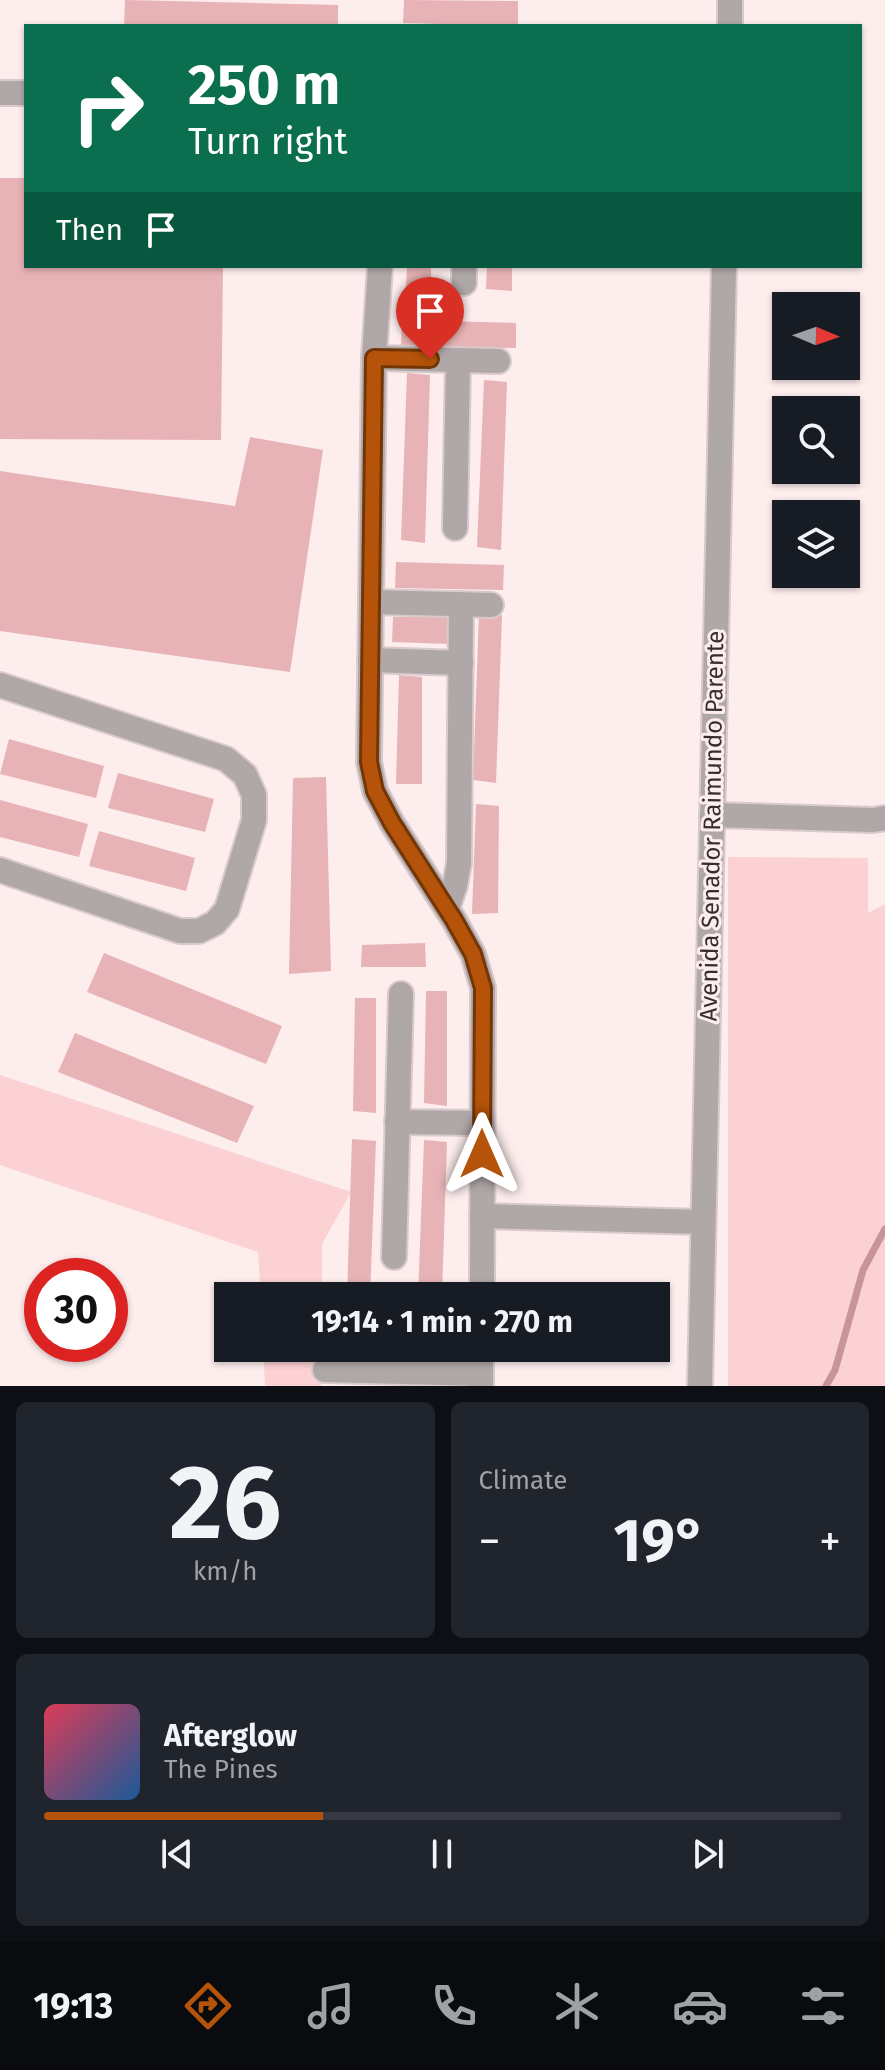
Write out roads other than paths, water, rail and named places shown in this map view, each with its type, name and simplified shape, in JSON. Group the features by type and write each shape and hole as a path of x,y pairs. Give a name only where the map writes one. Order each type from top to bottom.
{"street":[{"path":"730,0 730,24"},
{"path":"0,93 24,93"},
{"path":"380,268 374,358 369,762 375,791 473,954 483,988 482,1282"},
{"name":"Avenida Senador Raimundo Parente","path":"700,1386 724,268"},
{"path":"374,358 498,361"},
{"path":"455,528 458,360"},
{"path":"371,602 491,605"},
{"path":"447,909 459,863 461,604"},
{"path":"370,660 461,663"},
{"path":"0,685 226,759 245,775 254,795 254,820 227,909 215,923 199,931 180,931 0,870"},
{"path":"712,815 885,818"},
{"path":"394,1257 401,994"},
{"path":"397,1122 482,1123"},
{"path":"482,1216 703,1222"},
{"path":"325,1370 381,1379 481,1380"}],"waterway":[{"path":"826,1386 835,1370 863,1270 885,1229"}]}
